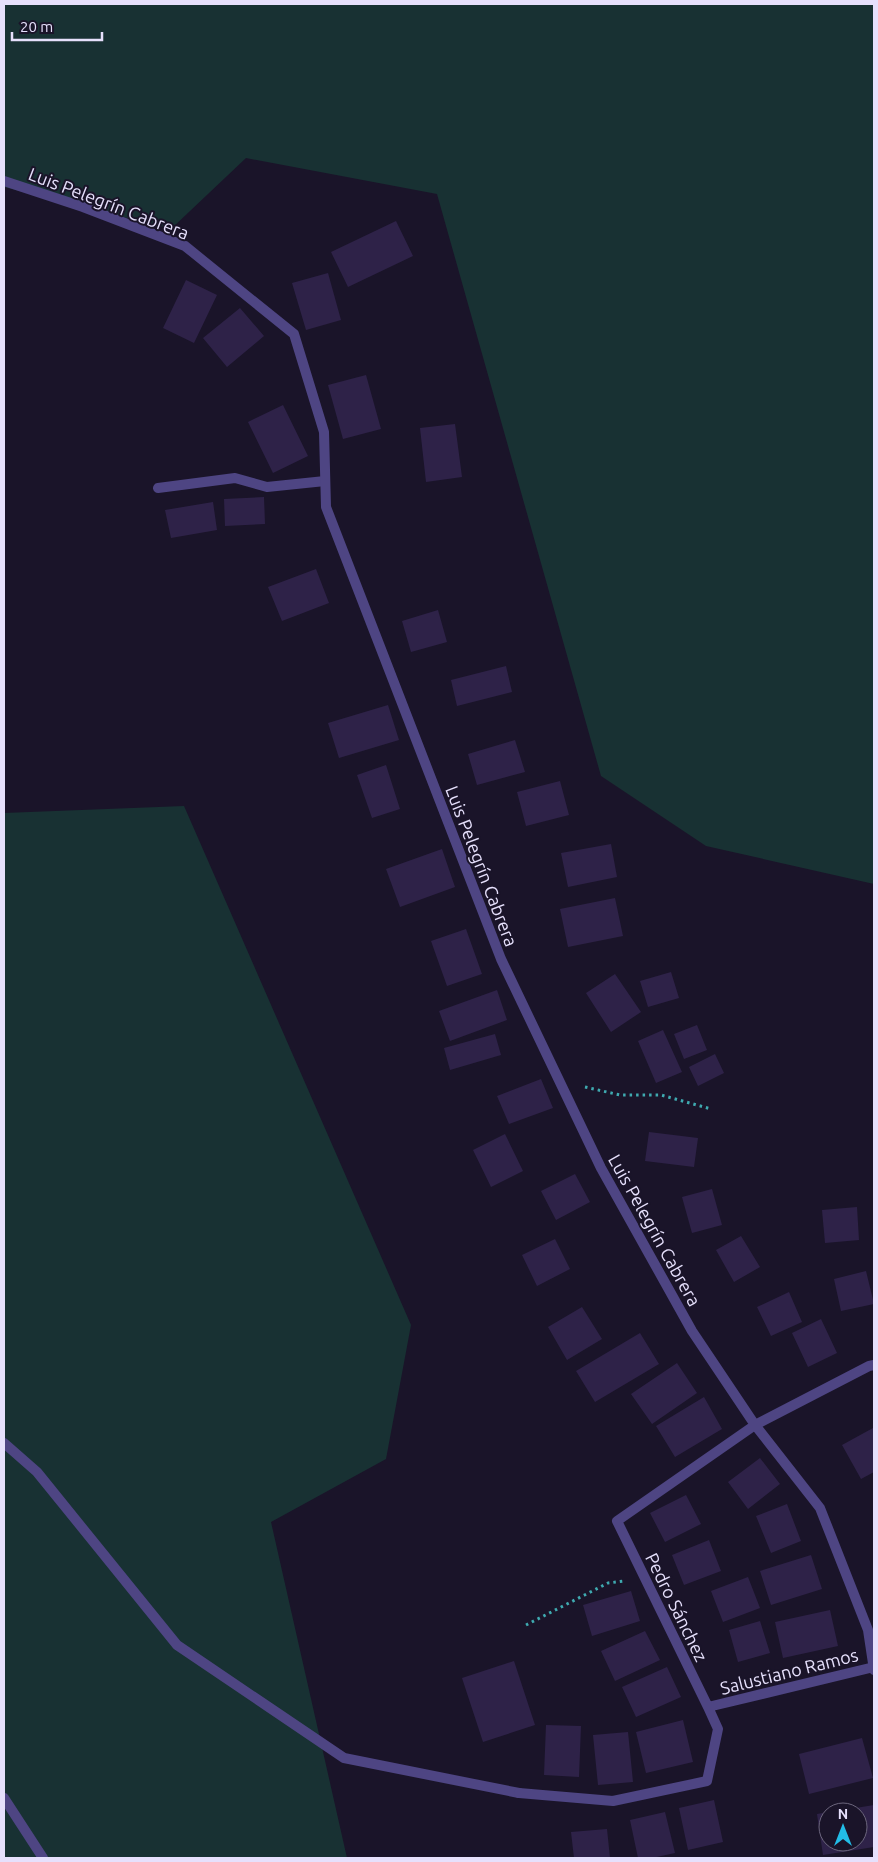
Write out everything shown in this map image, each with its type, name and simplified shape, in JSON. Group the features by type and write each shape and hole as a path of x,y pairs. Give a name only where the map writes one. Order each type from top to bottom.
{"street":[{"name":"Luis Pelegrín Cabrera","path":"4,181 82,207 185,246 294,334 324,432 326,507 497,950 602,1168 692,1331 755,1425 820,1508 871,1629 874,1668"},
{"path":"158,488 235,478 267,487 325,481"},
{"path":"755,1425 874,1365"},
{"name":"Pedro Sánchez","path":"708,1707 617,1522 755,1425"},
{"name":"Salustiano Ramos","path":"4,1443 37,1472 177,1644 344,1758 520,1793 613,1801 707,1780 718,1729 708,1707 874,1668"},
{"path":"4,1798 43,1858"}],"path":[{"path":"560,1081 620,1095 661,1095 711,1109"},
{"path":"526,1625 608,1583 646,1578"}],"green space":[{"path":"4,4 874,4 874,884 706,846 601,776 437,194 246,158 171,229 4,187"},
{"path":"184,806 411,1325 386,1459 271,1522 347,1858 4,1858 4,813"}],"building":[{"path":"396,221 413,256 348,287 331,252"},
{"path":"328,273 341,320 306,330 292,283"},
{"path":"186,280 217,295 194,343 163,328"},
{"path":"240,308 264,336 227,367 203,338"},
{"path":"366,375 381,429 343,439 328,385"},
{"path":"283,405 308,456 273,473 248,422"},
{"path":"455,424 462,477 426,482 420,428"},
{"path":"264,497 265,524 225,526 224,499"},
{"path":"213,502 217,530 171,538 165,510"},
{"path":"316,569 329,603 282,621 268,587"},
{"path":"438,610 447,642 411,652 402,621"},
{"path":"506,666 512,692 457,706 451,680"},
{"path":"388,705 399,740 339,758 328,723"},
{"path":"515,740 525,772 477,785 468,754"},
{"path":"386,765 400,809 372,818 357,775"},
{"path":"560,781 569,815 526,826 517,792"},
{"path":"611,844 617,877 568,887 561,853"},
{"path":"442,849 455,887 400,907 386,869"},
{"path":"615,898 623,936 568,947 560,909"},
{"path":"466,929 482,974 447,986 431,941"},
{"path":"671,972 679,998 648,1007 640,981"},
{"path":"615,974 641,1012 611,1032 586,993"},
{"path":"497,990 507,1020 450,1041 439,1011"},
{"path":"697,1025 707,1050 684,1059 674,1034"},
{"path":"663,1030 682,1072 656,1083 638,1041"},
{"path":"495,1034 501,1055 450,1070 444,1048"},
{"path":"715,1054 724,1073 698,1086 689,1067"},
{"path":"541,1079 553,1108 509,1124 497,1096"},
{"path":"649,1132 698,1138 694,1167 645,1161"},
{"path":"505,1134 523,1171 491,1187 473,1150"},
{"path":"575,1174 590,1202 556,1220 541,1191"},
{"path":"712,1189 722,1225 692,1233 682,1197"},
{"path":"857,1207 859,1240 825,1243 822,1210"},
{"path":"741,1236 760,1267 734,1282 716,1250"},
{"path":"555,1239 570,1269 537,1286 522,1255"},
{"path":"866,1271 874,1304 841,1311 834,1279"},
{"path":"789,1292 802,1322 771,1336 757,1307"},
{"path":"582,1307 602,1339 567,1360 548,1327"},
{"path":"821,1319 837,1353 808,1367 792,1333"},
{"path":"640,1333 659,1364 595,1402 576,1371"},
{"path":"677,1363 697,1393 652,1424 631,1394"},
{"path":"704,1397 722,1429 675,1457 656,1426"},
{"path":"873,1428 874,1472 861,1479 842,1445"},
{"path":"760,1458 780,1484 748,1509 728,1482"},
{"path":"686,1495 701,1524 665,1542 650,1513"},
{"path":"787,1504 801,1541 771,1553 756,1516"},
{"path":"709,1540 721,1571 684,1585 672,1555"},
{"path":"811,1555 822,1589 771,1605 760,1571"},
{"path":"748,1577 760,1608 723,1622 711,1591"},
{"path":"631,1591 640,1621 592,1636 583,1605"},
{"path":"830,1610 838,1646 783,1658 775,1622"},
{"path":"760,1621 770,1653 738,1662 729,1630"},
{"path":"645,1631 660,1660 615,1681 601,1651"},
{"path":"514,1661 535,1725 483,1742 462,1678"},
{"path":"667,1667 681,1697 636,1717 622,1687"},
{"path":"683,1720 693,1762 646,1773 636,1732"},
{"path":"546,1725 581,1726 579,1777 544,1775"},
{"path":"628,1732 633,1782 598,1785 593,1735"},
{"path":"862,1738 873,1778 809,1794 799,1754"},
{"path":"714,1800 723,1842 688,1850 679,1808"},
{"path":"874,1805 874,1847 868,1848 868,1806"},
{"path":"665,1812 675,1853 652,1858 638,1858 630,1820"},
{"path":"607,1829 610,1858 574,1858 571,1832"},
{"path":"823,1852 842,1852 823,1855"}]}
